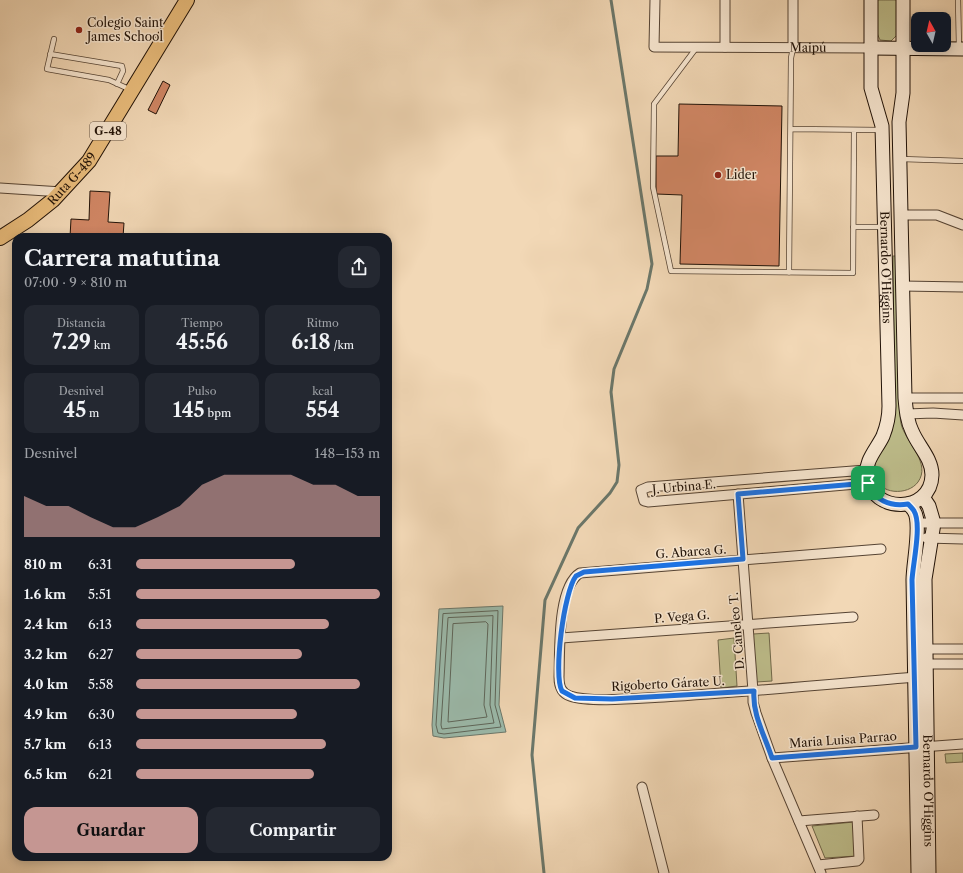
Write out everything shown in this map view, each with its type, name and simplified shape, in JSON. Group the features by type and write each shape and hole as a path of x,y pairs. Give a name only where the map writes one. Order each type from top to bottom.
{"main road":[{"name":"Ruta G-489","path":"0,238 40,211 62,192 96,152 187,0"}],"street":[{"name":"Maipú","path":"655,0 654,47 961,49"},
{"path":"725,0 725,47"},
{"path":"793,0 793,48"},
{"name":"Bernardo O'Higgins","path":"867,476 868,462 884,434 888,416 886,247 882,130 880,114 871,88 871,0"},
{"name":"Bernardo O'Higgins","path":"903,0 903,93 899,122 905,398 907,414 912,431 928,458 932,469 931,482 923,497 932,514 934,523 932,538 927,555 925,579 926,664 918,873"},
{"path":"0,188 62,192"},
{"path":"900,215 937,215 963,225"},
{"path":"886,247 901,247"},
{"path":"902,286 963,287"},
{"path":"887,308 903,308"},
{"path":"905,398 963,398"},
{"path":"907,414 934,413 963,415"},
{"path":"867,476 872,491 880,499 894,505 908,504 923,497"},
{"name":"J. Urbina E.","path":"867,476 738,494 648,502 644,501 641,490 648,487 867,476"},
{"name":"D. Caneleo T.","path":"738,494 754,691 753,702 772,758 820,869"},
{"name":"Bernardo O'Higgins","path":"908,504 915,511 917,523 917,537 912,575 916,678 922,747 929,873"},
{"path":"917,523 963,523"},
{"path":"917,537 963,539"},
{"name":"G. Abarca G.","path":"561,638 565,601 576,576 584,572 881,549"},
{"name":"P. Vega G.","path":"561,638 853,617"},
{"name":"Rigoberto Gárate U.","path":"561,638 559,684 565,694 575,698 612,699 754,691 916,678"},
{"path":"926,649 963,649"},
{"path":"926,664 963,664"},
{"name":"Maria Luisa Parrao","path":"772,758 963,744"},
{"path":"642,787 664,873"},
{"path":"799,821 874,815"},
{"path":"820,869 857,861 859,859 857,816"}],"lane":[{"path":"958,0 961,49"},
{"path":"54,39 47,69 109,80 132,91"},
{"path":"697,47 654,104 653,187 671,271 853,273 854,130"},
{"path":"789,273 791,58 793,48"},
{"path":"50,54 122,66 123,71 117,84"},
{"path":"790,129 882,130"},
{"path":"900,160 963,161"},
{"path":"853,227 885,227"}],"green space":[{"path":"877,0 898,0 898,34 891,41 880,40 877,33"},
{"path":"893,256 897,256 900,421 905,434 917,454 922,468 918,482 913,487 901,491 887,490 877,482 875,475 878,454 892,426 895,413"},
{"path":"769,633 772,681 756,682 753,634"},
{"path":"734,638 737,686 721,688 718,640"},
{"path":"963,753 963,762 946,763 945,754"},
{"path":"854,822 856,856 825,858 812,826"}],"water":[{"path":"503,606 499,705 506,732 444,738 433,736 432,725 439,609"}],"building":[{"path":"163,81 170,85 156,114 148,110"},
{"name":"Lider","path":"679,104 782,106 779,266 680,264 682,195 656,194 656,156 678,156"},
{"path":"90,191 110,192 108,222 124,223 123,233 70,233 71,219 89,220"}],"waterway":[{"path":"544,873 532,755 545,600 578,528 610,493 617,482 619,465 611,392 614,369 647,289 652,264 611,0"}],"place":[{"name":"Colegio Saint James School","path":"79,30"},
{"name":"Lider","path":"718,175"}],"route":[{"path":"868,483 876,496 887,503 894,505 908,504 915,511 917,518 918,532 914,550 912,580 916,678 916,747 772,758 753,702 754,691 612,699 575,698 565,694 562,691 559,684 559,677 562,616 567,594 573,579 580,573 743,559 738,494 868,483"}]}
